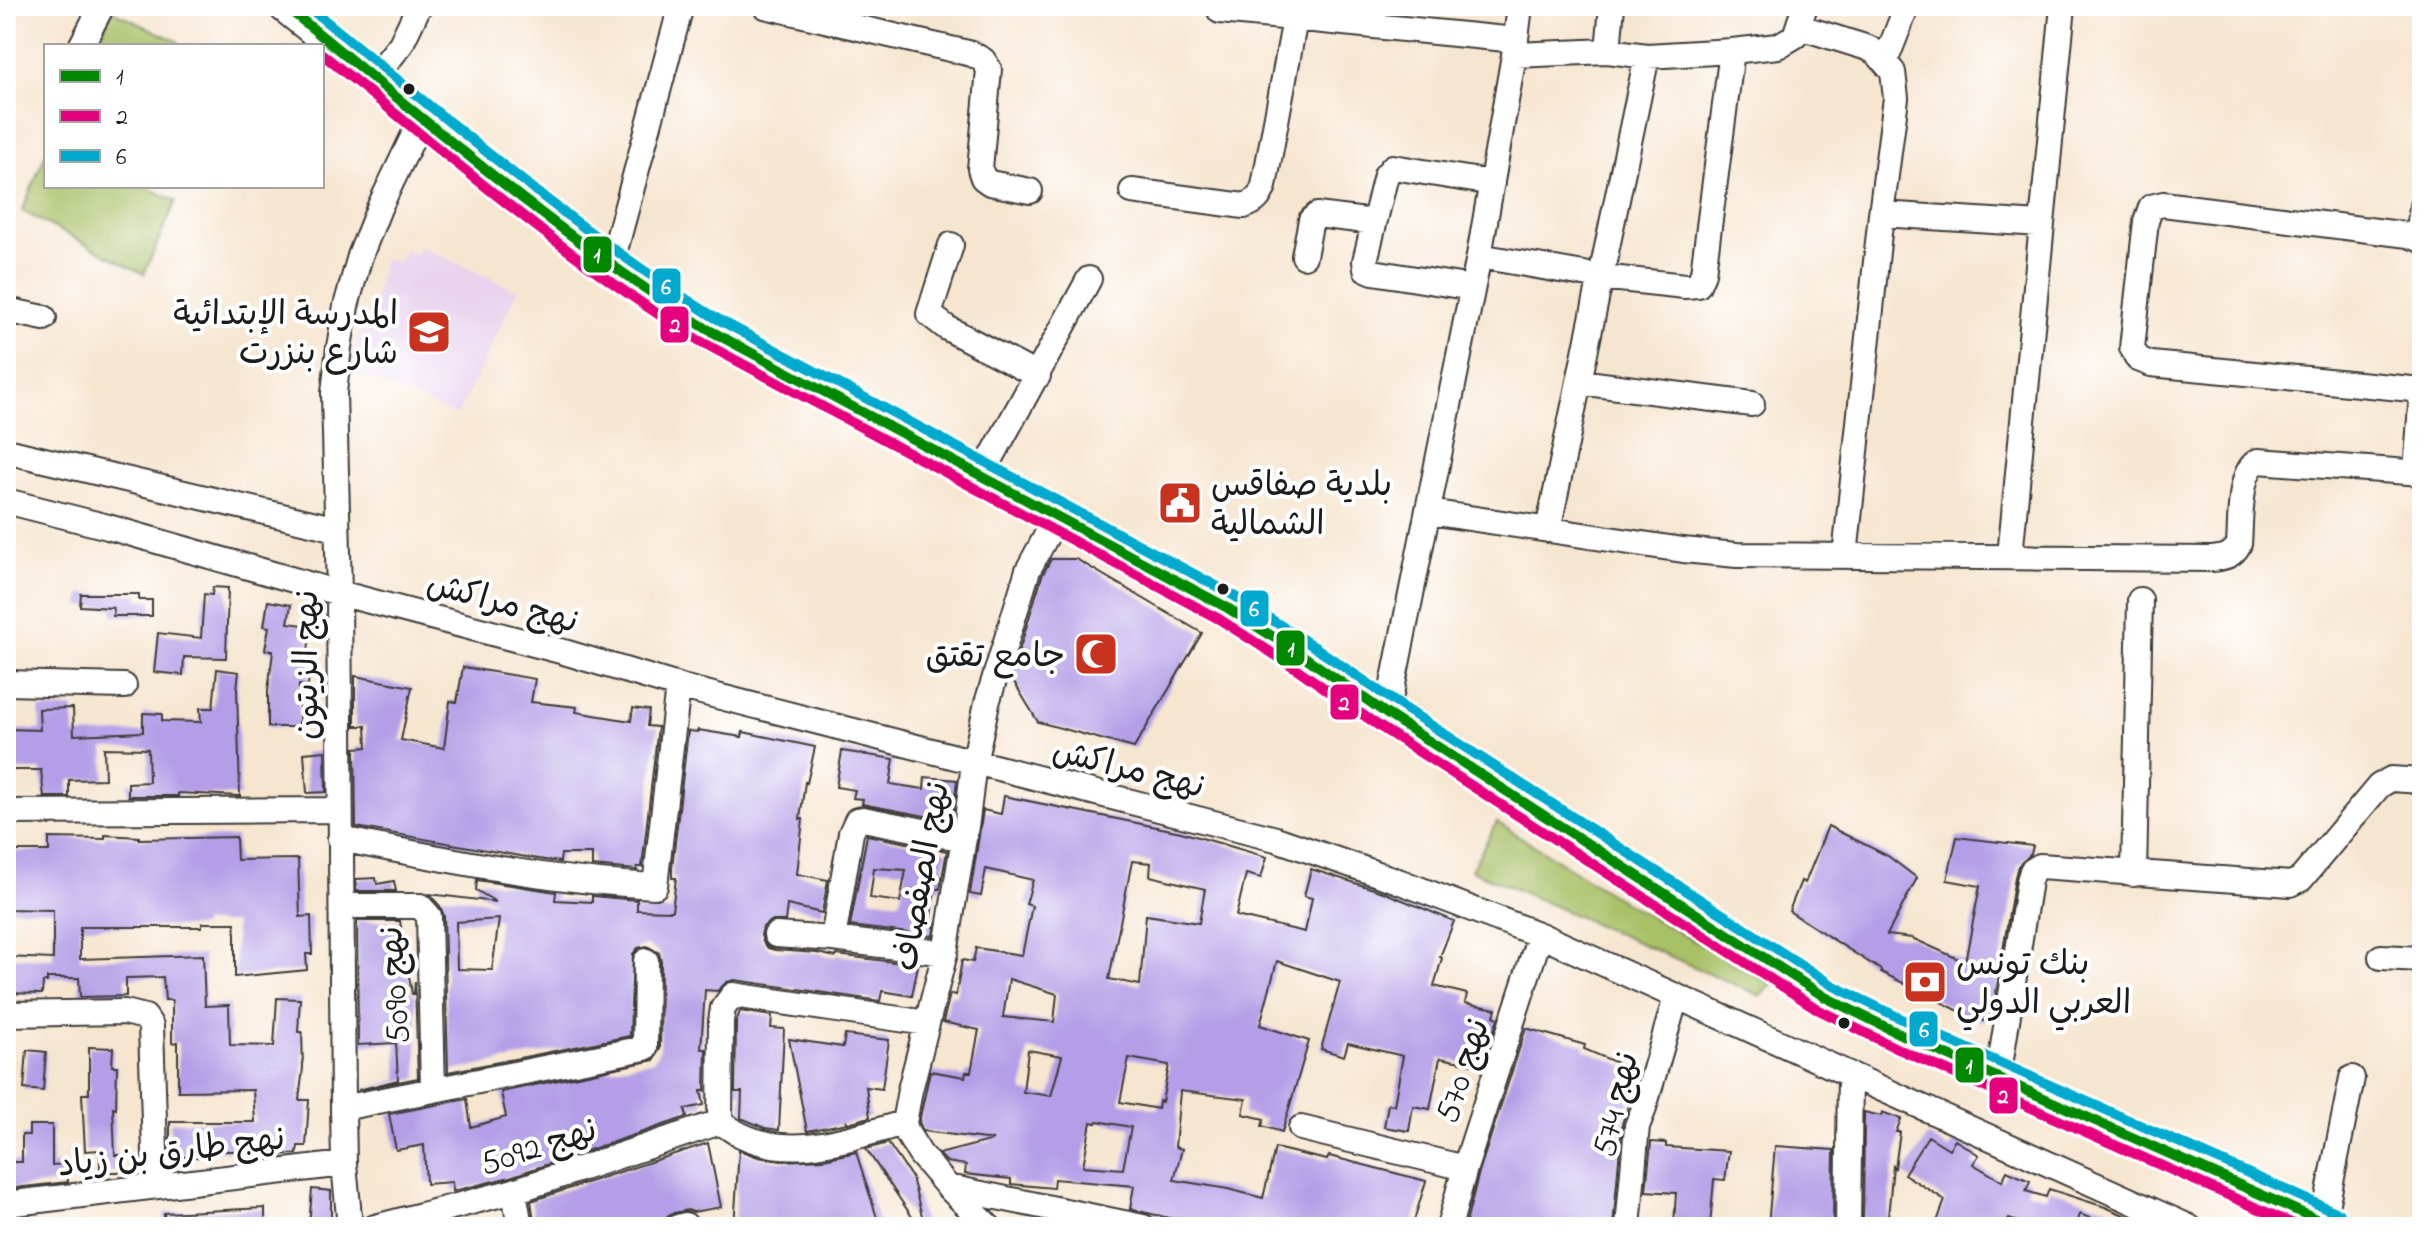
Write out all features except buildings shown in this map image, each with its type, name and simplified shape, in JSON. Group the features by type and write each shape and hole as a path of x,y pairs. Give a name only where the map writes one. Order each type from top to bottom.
{"main road":[{"path":"285,6 515,192 656,297 707,329 1226,607 1825,997 1902,1035 2328,1224"}],"street":[{"path":"82,44 102,6"},
{"path":"374,78 401,44 419,6"},
{"path":"611,265 681,6"},
{"path":"765,6 972,54 983,60 989,69 980,169 983,178 990,183 1030,191"},
{"path":"1387,714 1479,256 1520,6"},
{"path":"1608,51 1612,6"},
{"path":"1885,62 1907,6"},
{"path":"2010,556 2063,6"},
{"path":"1220,11 1515,47 1647,56 1778,46 1795,36 1802,16 1868,48 1885,62 1893,72 1896,98 1845,556"},
{"path":"1132,191 1244,206 1260,196 1295,19"},
{"path":"1479,256 1601,277 1698,285 1703,273 1732,51"},
{"path":"1548,530 1647,56"},
{"name":"نهج الزيتون","path":"350,1227 344,1164 339,593 334,393 346,306 360,256 422,118"},
{"path":"1472,288 1373,272 1366,269 1365,261 1386,175 1393,167 1492,183"},
{"path":"1429,512 1683,550 1737,555 2225,557 2235,552 2239,544 2245,476 2250,465 2258,461 2419,472 2422,391 2151,364 2138,359 2132,348 2146,221 2151,207 2179,206 2420,239 2422,206"},
{"path":"1881,214 2041,224"},
{"path":"1304,256 1311,220 1317,215 1374,222"},
{"path":"951,245 929,314 947,328 1038,376"},
{"path":"982,475 1089,279"},
{"path":"6,310 44,318"},
{"path":"1579,382 1752,404"},
{"path":"6,451 337,529"},
{"name":"نهج مراكش","path":"6,501 564,652 678,686 1276,839 1540,935 2189,1227"},
{"name":"نهج الصفصاف","path":"904,1123 945,953 974,763 987,703 1028,570 1057,516"},
{"path":"2134,874 2140,600"},
{"path":"6,683 124,686"},
{"path":"340,839 542,875 655,886 678,686"},
{"path":"1998,1078 2032,871 2040,866 2291,884 2301,879 2379,786 2391,779 2422,781"},
{"path":"6,812 339,810"},
{"path":"833,939 851,833 857,820 964,839"},
{"name":"نهج 5090","path":"342,906 420,906 429,916 433,1090"},
{"path":"776,935 945,953"},
{"name":"نهج 570","path":"1449,1227 1540,935"},
{"path":"2381,957 2422,959"},
{"path":"343,1108 645,1048 646,961"},
{"path":"927,1023 733,995 723,1008 721,1021 720,1122 742,1136 780,1147 799,1148 904,1123 913,1144 948,1187 989,1227"},
{"name":"نهج 574","path":"1628,1227 1637,1126 1676,997"},
{"path":"6,1014 125,1012 145,1017 151,1026 156,1184"},
{"path":"1848,1227 1850,1075"},
{"path":"2328,1224 2352,1078"},
{"name":"نهج 5092","path":"375,1227 514,1191 720,1122"},
{"path":"1301,1128 1465,1168"},
{"name":"نهج طارق بن زياد","path":"6,1204 344,1164"},
{"path":"948,1187 1143,1227"},
{"path":"514,1191 520,1227"}],"shaded area":[{"name":"المدرسة الإبتدائية شارع بنزرت","path":"421,247 518,291 457,416 346,368 375,297 384,258 398,263 404,249 414,255"}],"green space":[{"path":"112,11 179,42 178,44 97,44"},
{"path":"44,158 44,188 148,188 176,201 144,274 22,211"},
{"path":"1497,822 1622,901 1772,984 1761,996 1471,870"}],"transit line":[{"name":"1","path":"285,6 544,215 651,293 707,329 1226,607 1825,997 1902,1035 2334,1227"},
{"name":"6","path":"307,6 557,207 714,317 1233,595 1832,985 1908,1022 2340,1214"},
{"name":"2","path":"324,56 554,240 700,341 1219,619 1819,1010 1896,1048 2300,1227"}],"place":[{"name":"المدرسة الإبتدائية شارع بنزرت","path":"429,332"},
{"name":"بلدية صفاقس الشمالية","path":"1180,503"},
{"name":"جامع تقتق","path":"1096,654"},
{"name":"بنك تونس العربي الدولي","path":"1925,982"}]}
